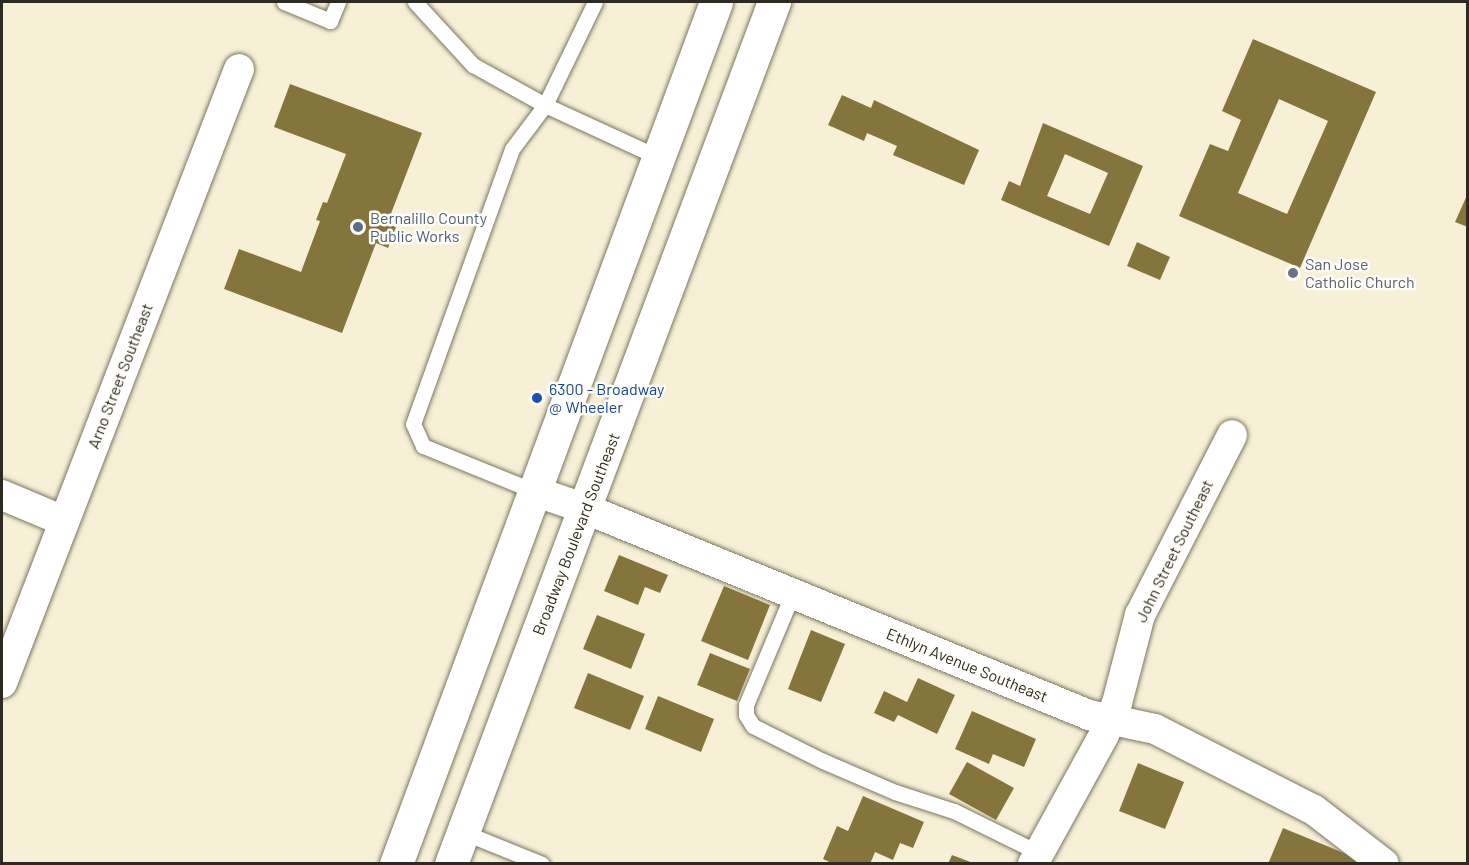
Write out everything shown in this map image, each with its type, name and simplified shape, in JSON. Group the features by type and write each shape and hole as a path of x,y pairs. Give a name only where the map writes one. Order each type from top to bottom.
{"main road":[{"path":"396,864 716,2"},
{"name":"Broadway Boulevard Southeast","path":"451,864 586,509 774,2"}],"street":[{"name":"Arno Street Southeast","path":"2,683 239,69"},
{"name":"John Street Southeast","path":"1036,858 1110,720 1140,615 1232,435"},
{"name":"Ethlyn Avenue Southeast","path":"534,491 586,509 1089,715 1155,729 1314,810 1384,864"},
{"path":"2,495 64,521"}],"lane":[{"path":"284,2 330,21 338,2"},
{"path":"415,2 473,65 545,105 658,157"},
{"path":"534,491 423,446 413,424 512,149 545,105 595,2"},
{"path":"793,593 746,705 746,715 753,726 823,761 895,792 954,811 1036,858"},
{"path":"463,832 542,864"}],"building":[{"path":"1253,39 1376,92 1300,268 1179,216 1210,144 1228,151 1241,120 1222,111","holes":["1279,99 1328,121 1287,214 1238,193"]},
{"path":"290,84 422,133 387,224 396,227 388,248 376,243 342,333 224,289 239,249 301,272 320,221 316,220 323,202 327,203 346,154 274,127"},
{"path":"842,95 871,108 874,100 979,150 964,185 893,155 897,146 867,133 864,141 828,125"},
{"path":"1043,123 1143,166 1109,246 1001,200 1009,181 1020,186","holes":["1065,154 1108,173 1090,214 1047,196"]},
{"path":"1468,193 1468,227 1455,222"},
{"path":"1137,242 1170,257 1160,280 1127,266"},
{"path":"619,555 668,575 660,593 645,587 638,605 604,591"},
{"path":"724,586 770,605 748,660 701,641"},
{"path":"597,615 645,634 631,669 583,649"},
{"path":"811,630 845,644 821,702 788,689"},
{"path":"710,653 750,669 737,701 697,685"},
{"path":"588,673 644,696 630,730 574,708"},
{"path":"918,678 955,695 937,734 898,715 894,722 874,713 884,691 907,702"},
{"path":"658,696 714,719 701,752 645,729"},
{"path":"972,711 1036,739 1024,767 993,754 989,764 955,749"},
{"path":"967,762 1014,788 996,820 949,794"},
{"path":"1138,763 1184,782 1165,829 1119,811"},
{"path":"863,796 924,822 913,848 900,843 893,860 875,852 870,864 834,864 823,859 837,826 848,831"},
{"path":"1283,828 1361,860 1360,864 1268,864"},
{"path":"952,855 973,863 973,864 948,864"}],"place":[{"name":"Bernalillo County Public Works","path":"358,227"},
{"name":"San Jose Catholic Church","path":"1293,273"},
{"name":"6300 - Broadway @ Wheeler","path":"537,398"}]}
